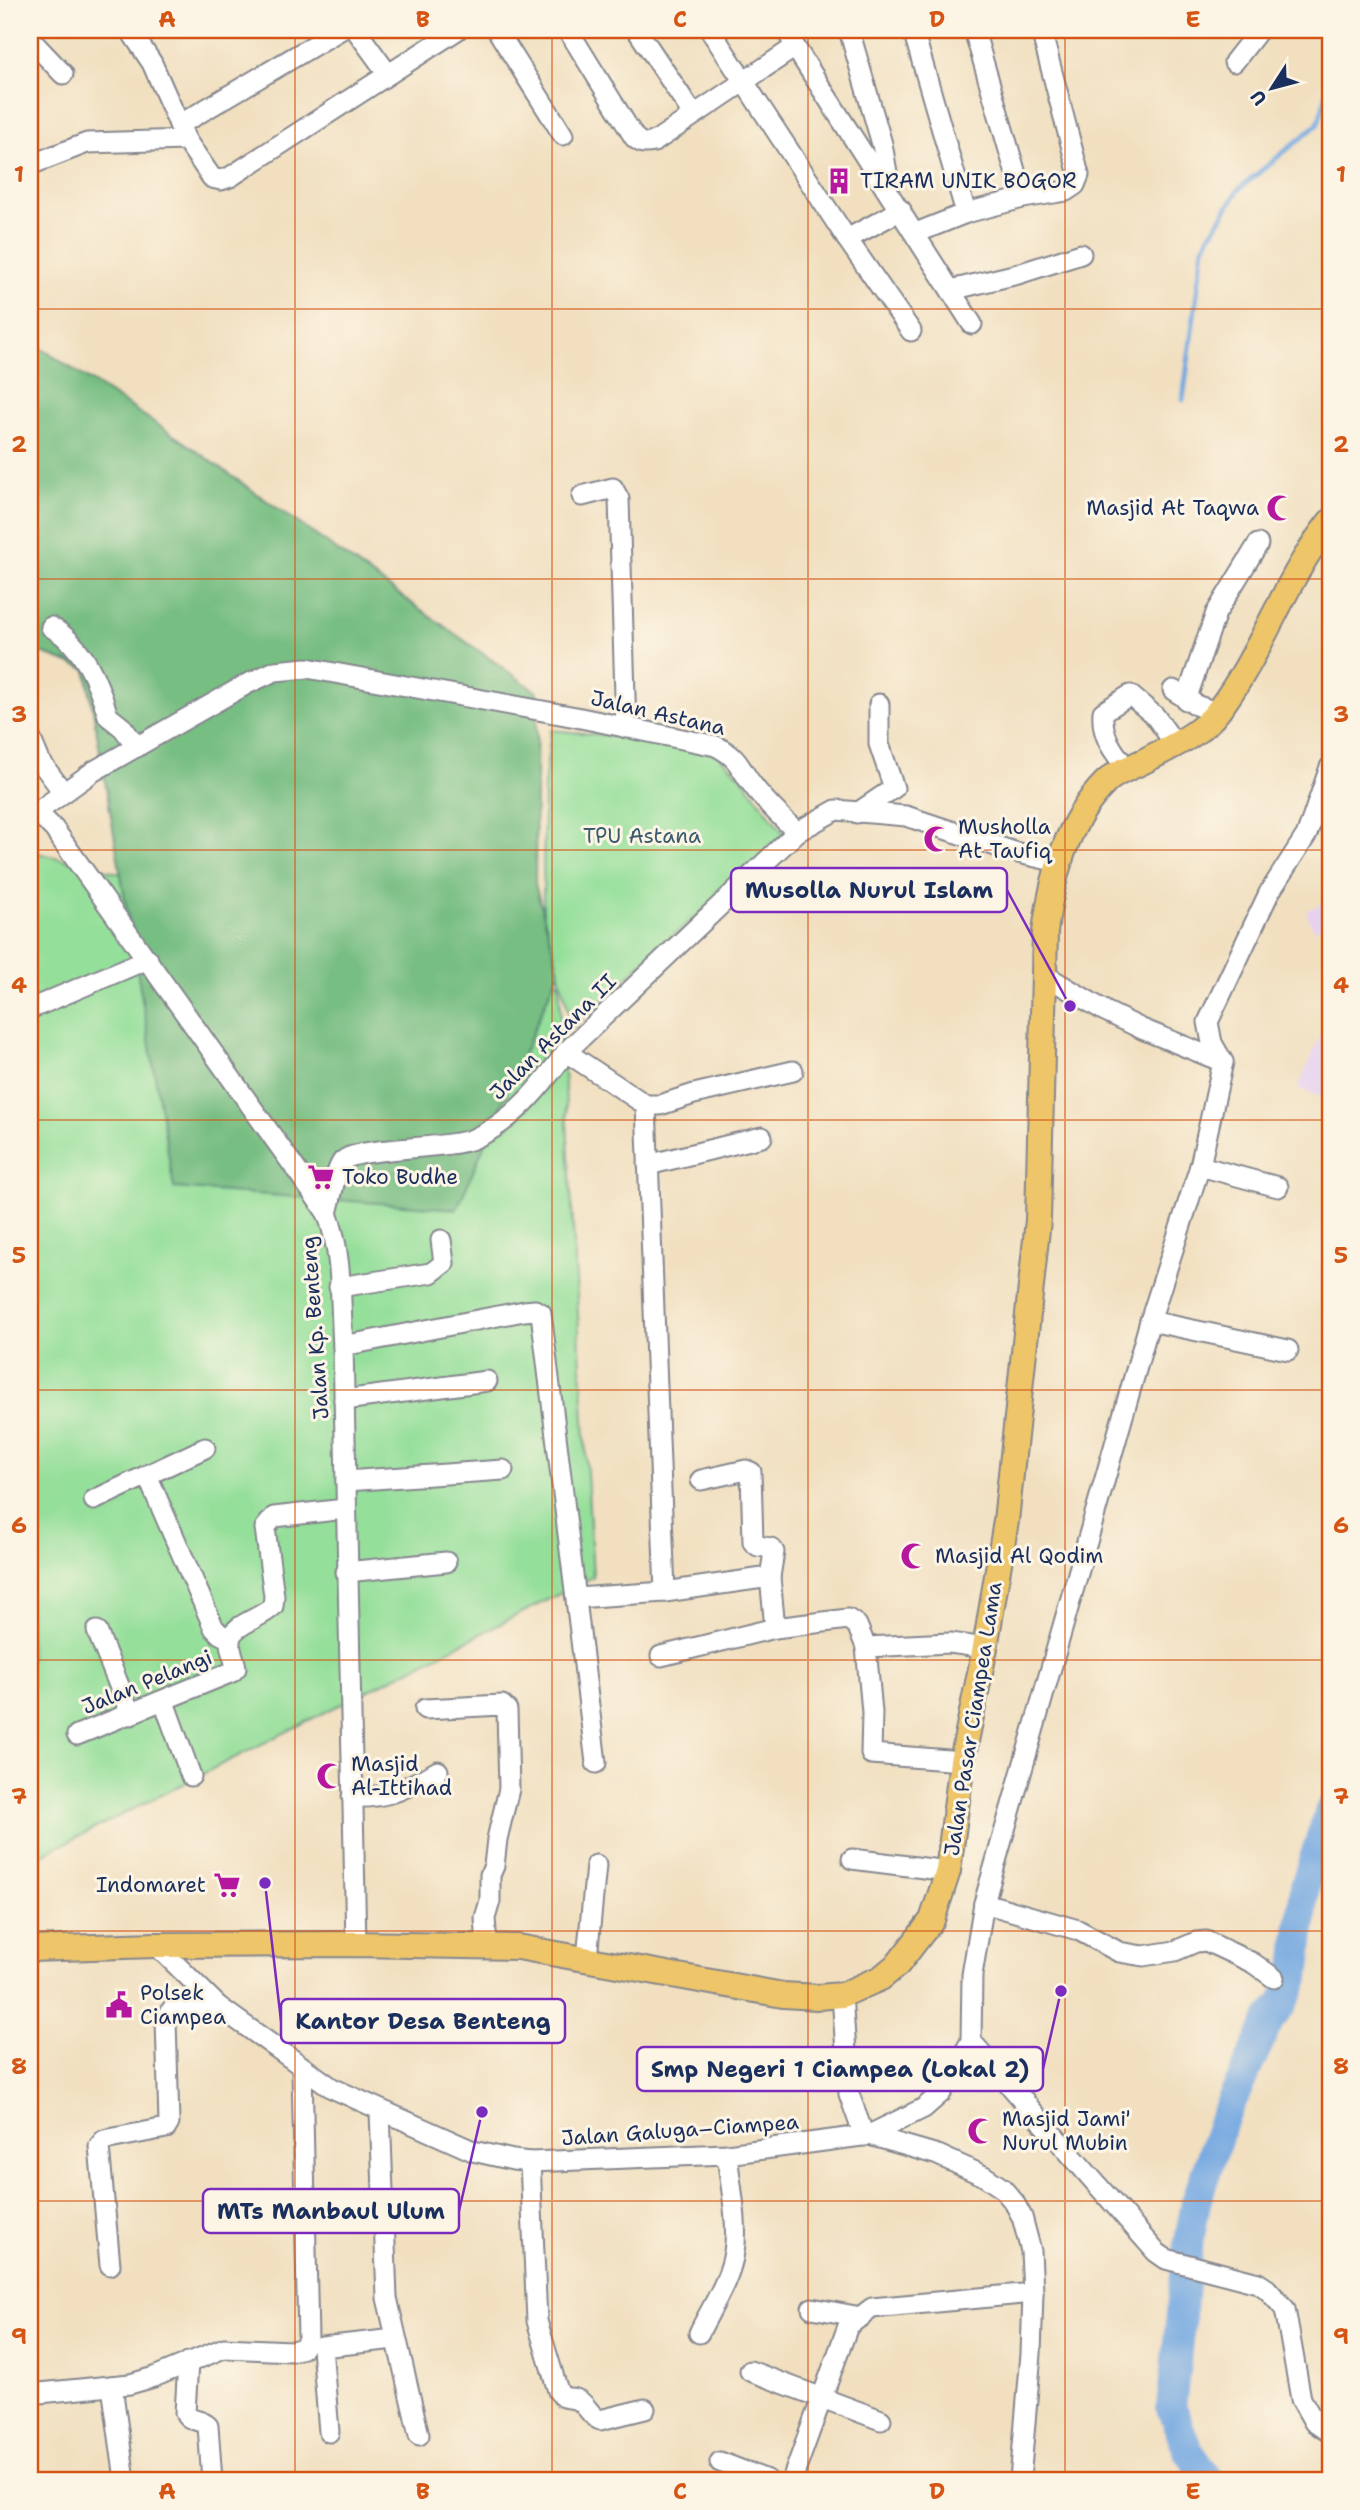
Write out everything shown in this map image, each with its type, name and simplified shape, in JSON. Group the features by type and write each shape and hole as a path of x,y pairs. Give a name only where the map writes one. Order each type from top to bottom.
{"main road":[{"name":"Jalan Pasar Ciampea Lama","path":"30,1949 356,1944 518,1947 783,1995 818,1997 842,1995 881,1978 898,1964 932,1920 948,1871 962,1761 985,1648 1006,1521 1038,1220 1043,974 1050,899 1058,862 1069,836 1108,780 1193,735 1217,712 1259,647 1285,594 1330,522"}],"street":[{"path":"130,30 152,63 183,133 212,178 221,180 230,177 457,30"},
{"path":"30,165 87,143 183,133 340,30"},
{"path":"356,30 388,74"},
{"path":"497,30 563,135"},
{"path":"568,30 634,137 646,144 654,142 742,81 791,38 972,324"},
{"path":"637,30 693,114"},
{"path":"710,30 847,239 911,331"},
{"path":"849,30 896,203"},
{"path":"913,30 966,213"},
{"path":"974,30 1023,198"},
{"path":"916,233 966,213 1023,198 1066,191 1075,185 1079,175 1041,30"},
{"path":"1234,62 1259,30"},
{"path":"30,38 63,74"},
{"path":"847,239 896,203"},
{"path":"951,290 1018,274 1081,254"},
{"path":"582,496 613,488 618,499 626,728"},
{"path":"1217,712 1179,695 1216,613 1258,544"},
{"path":"51,627 65,635 79,651 104,697 108,716 123,727 137,747"},
{"name":"Jalan Astana","path":"33,811 247,684 275,671 307,668 716,746 733,755 753,786 773,810 797,832"},
{"path":"1127,769 1109,745 1104,731 1103,712 1130,695 1155,716 1175,744"},
{"path":"857,813 894,788 879,744 878,704"},
{"path":"30,737 40,761 63,792"},
{"path":"842,1995 849,2094 866,2135 924,2108 941,2093 971,2041 972,1975 984,1903 1150,1321 1200,1166 1223,1062 1212,1043 1208,1022 1269,893 1307,834 1330,768"},
{"path":"797,832 836,810 906,816 1014,852 1058,862"},
{"name":"Jalan Kp. Benteng","path":"33,811 54,829 327,1213 337,1250 343,1346 356,1944"},
{"name":"Jalan Astana II","path":"327,1213 341,1163 347,1157 366,1152 438,1146 471,1140 490,1130 539,1089 566,1052 797,832"},
{"path":"30,1009 148,959"},
{"path":"1043,974 1105,1011 1223,1062"},
{"path":"566,1052 646,1105 660,1105 694,1094 793,1071"},
{"path":"646,1105 665,1592"},
{"path":"648,1165 762,1137"},
{"path":"1200,1166 1278,1187"},
{"path":"339,1287 431,1273 444,1264 441,1240"},
{"path":"343,1346 524,1311 535,1310 541,1313 596,1763"},
{"path":"1150,1321 1288,1350"},
{"path":"344,1401 487,1381"},
{"path":"94,1500 205,1448"},
{"path":"346,1481 503,1470"},
{"path":"701,1480 746,1470 751,1472 753,1542 758,1546 771,1548 774,1552 770,1577 775,1628"},
{"path":"147,1475 214,1628 230,1639"},
{"name":"Jalan Pelangi","path":"77,1735 164,1702 232,1672 236,1668 230,1639 237,1629 261,1617 273,1606 265,1528 269,1521 274,1517 345,1510"},
{"path":"346,1572 446,1562"},
{"path":"576,1598 665,1592 770,1577"},
{"path":"661,1656 775,1628 848,1619 857,1625 866,1647 872,1712 871,1762 962,1761"},
{"path":"97,1631 131,1715"},
{"path":"866,1647 950,1643 985,1648"},
{"path":"164,1702 191,1776"},
{"path":"425,1709 502,1705 507,1710 509,1789 497,1839 494,1867 490,1875 490,1901 485,1918 487,1946"},
{"path":"352,1797 371,1798 391,1794 438,1771"},
{"path":"852,1859 948,1871"},
{"path":"587,1958 596,1865"},
{"path":"984,1903 1078,1930 1119,1952 1143,1956 1175,1951 1206,1941 1253,1963 1274,1979"},
{"name":"Jalan Galuga–Ciampea","path":"156,1945 218,2006 302,2069 332,2088 473,2151 513,2161 530,2162 727,2154 866,2135 938,2155 965,2166 1002,2188 1022,2217 1031,2251 1034,2293 1020,2480"},
{"path":"110,2264 99,2146 104,2140 166,2128 169,2123 166,2020 174,2007 218,2006"},
{"path":"971,2041 1146,2243 1166,2259 1258,2283 1277,2298 1285,2309 1301,2399 1314,2422 1330,2433"},
{"path":"30,2394 112,2386 154,2377 224,2348 292,2351 303,2348 308,2339 302,2069"},
{"path":"380,2111 387,2298 419,2435"},
{"path":"699,2333 734,2255 727,2154"},
{"path":"530,2162 537,2321 558,2391 564,2397 582,2403 594,2418 600,2420 645,2409"},
{"path":"792,2480 848,2326 872,2308 1034,2293"},
{"path":"812,2308 861,2317"},
{"path":"329,2432 322,2347 395,2339"},
{"path":"188,2362 185,2413 190,2419 204,2422 208,2426 212,2480"},
{"path":"750,2371 881,2420"},
{"path":"112,2386 125,2480"},
{"path":"720,2462 768,2480"}],"shaded area":[{"path":"1330,900 1330,924 1314,930 1306,911"},
{"path":"1330,1012 1330,1101 1298,1088"}],"green space":[{"path":"30,341 181,440 537,692 535,884 559,971 457,1209 174,1188 86,669 30,649"},
{"name":"TPU Astana","path":"551,730 666,741 717,754 740,775 784,834 740,880 656,950 573,1028 543,914 544,786"},
{"path":"30,851 559,982 593,1577 32,1860 30,1860"}],"waterway":[{"path":"1183,400 1203,247 1239,189 1318,124 1330,83"},
{"path":"1209,2480 1188,2450 1171,2408 1188,2247 1196,2202 1224,2118 1270,2019 1283,2004 1295,1978 1305,1886 1330,1810"}],"place":[{"name":"TIRAM UNIK BOGOR","path":"839,181"},
{"name":"Masjid At Taqwa","path":"1280,508"},
{"name":"Musholla At Taufiq","path":"937,839"},
{"name":"Musolla Nurul Islam","path":"1070,1006"},
{"name":"Toko Budhe","path":"321,1177"},
{"name":"Masjid Al Qodim","path":"914,1556"},
{"name":"Masjid Al-Ittihad","path":"330,1776"},
{"name":"Kantor Desa Benteng","path":"265,1883"},
{"name":"Indomaret","path":"227,1885"},
{"name":"Smp Negeri 1 Ciampea (Lokal 2)","path":"1061,1991"},
{"name":"Polsek Ciampea","path":"119,2005"},
{"name":"MTs Manbaul Ulum","path":"482,2112"},
{"name":"Masjid Jami' Nurul Mubin","path":"981,2131"}]}
